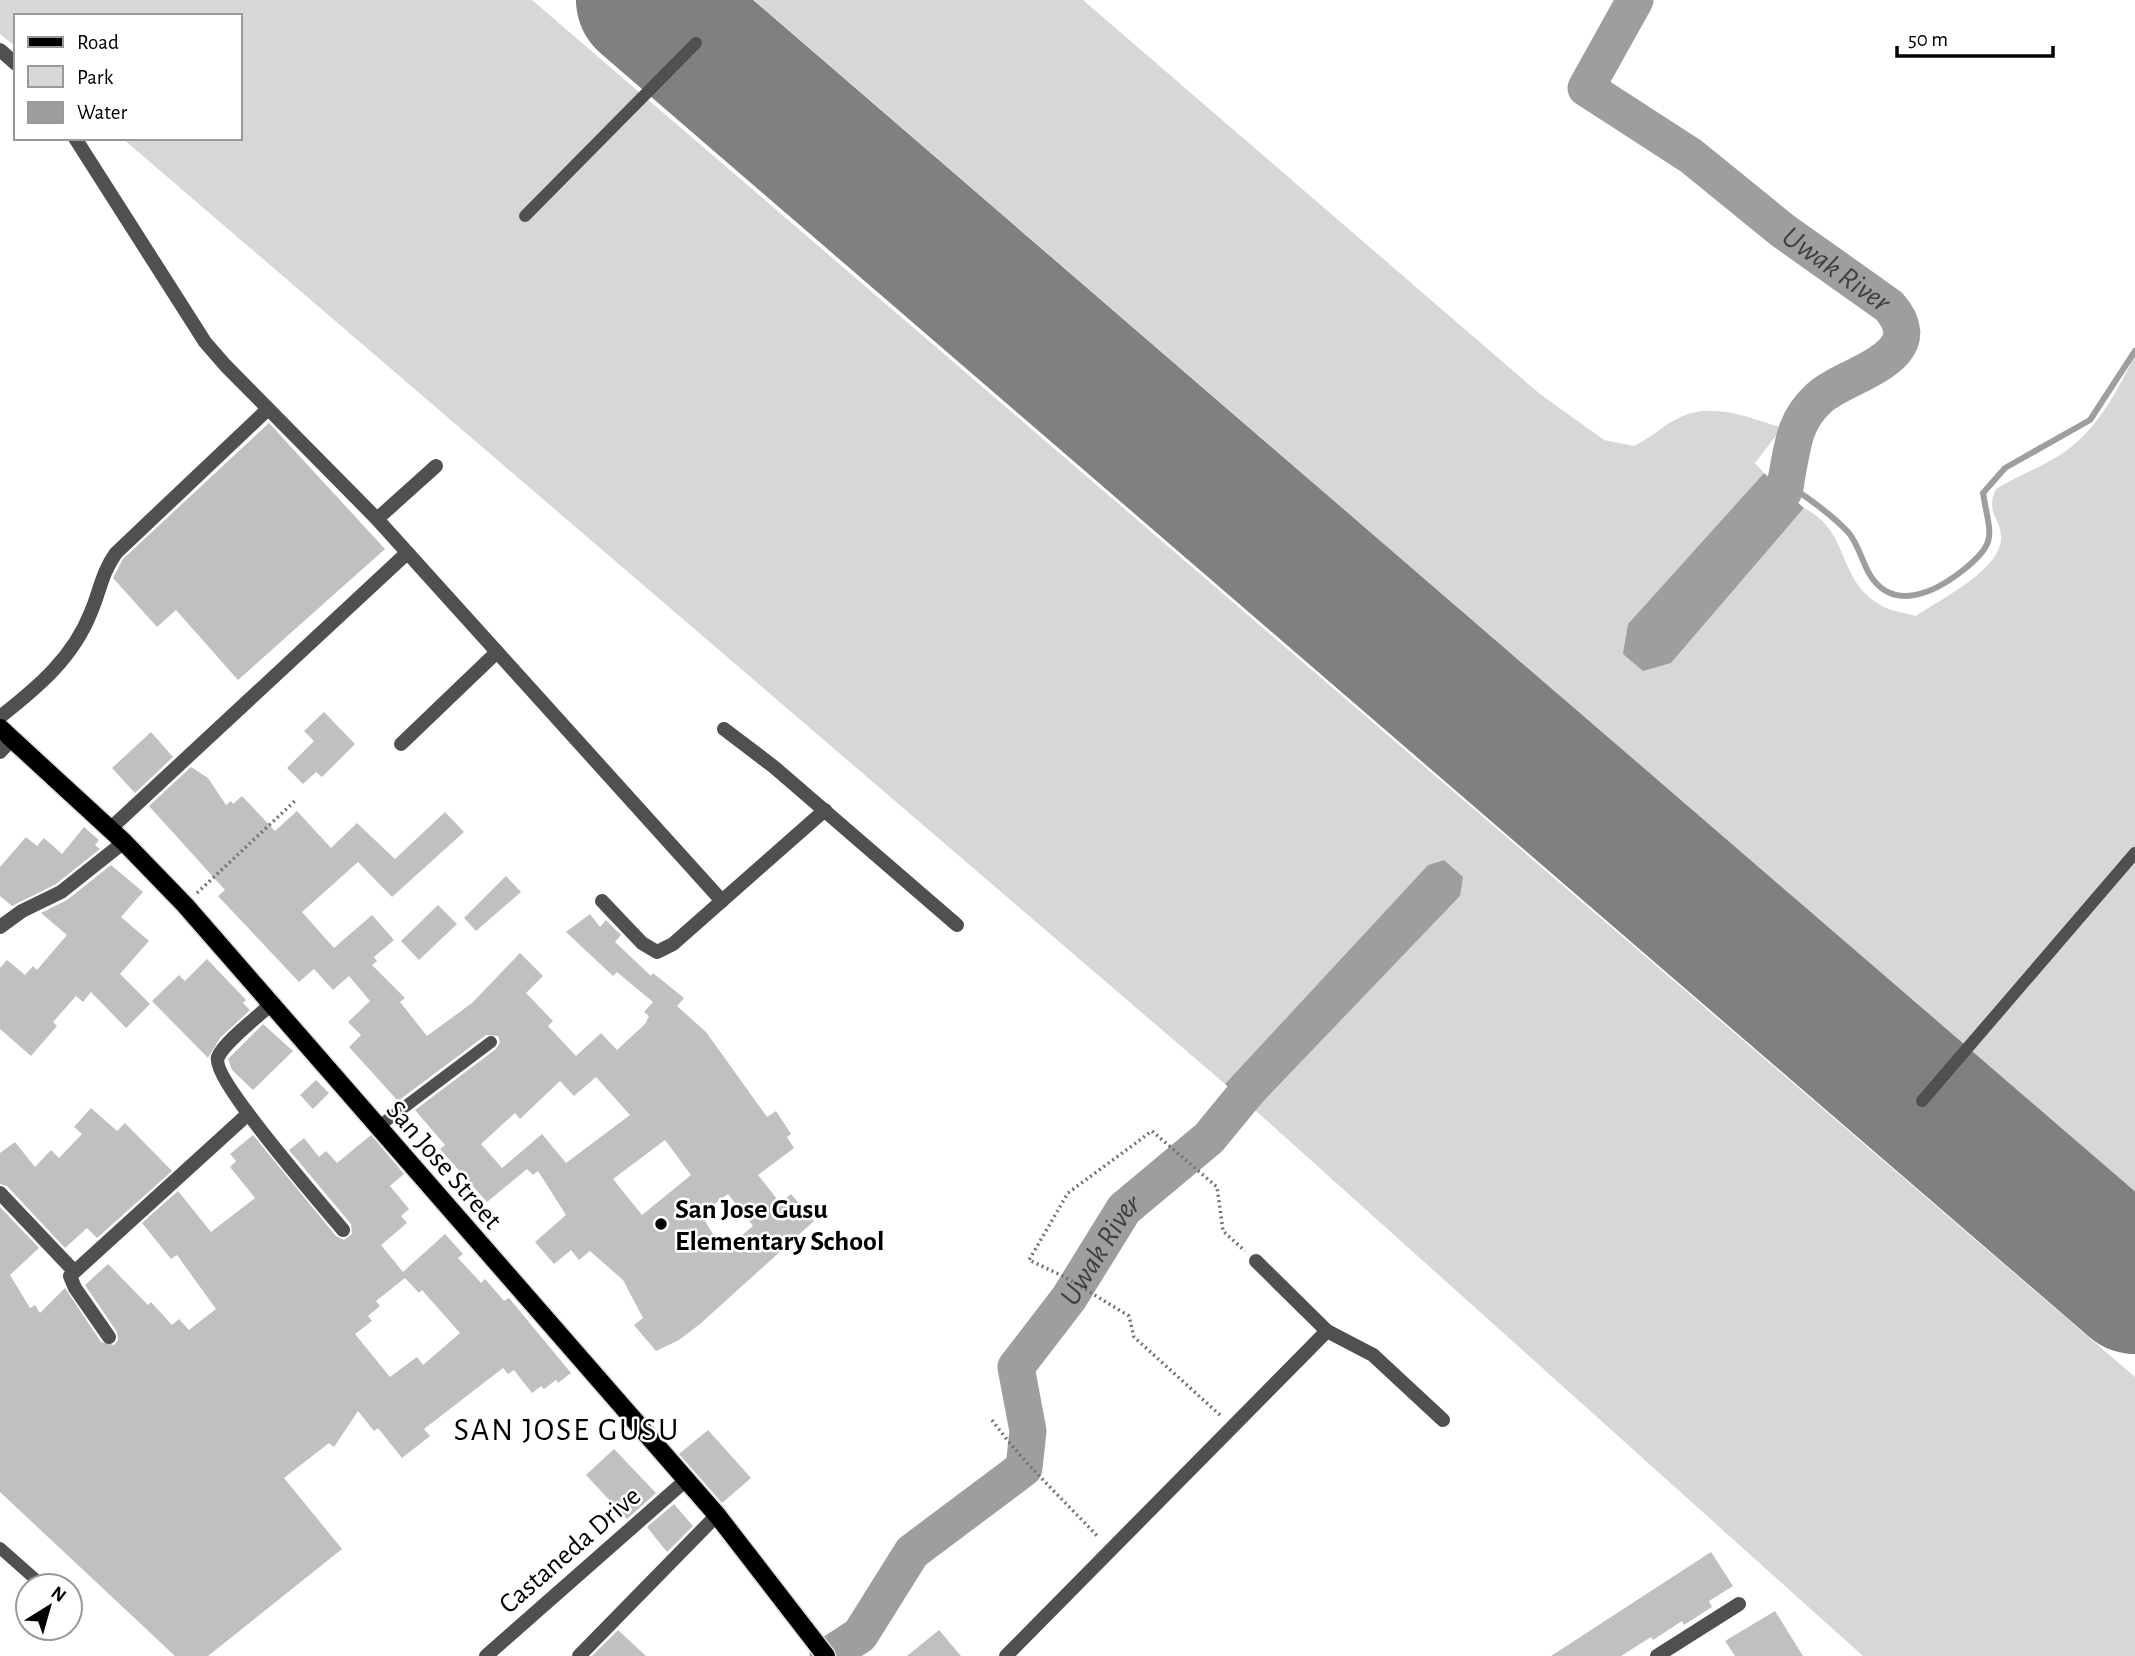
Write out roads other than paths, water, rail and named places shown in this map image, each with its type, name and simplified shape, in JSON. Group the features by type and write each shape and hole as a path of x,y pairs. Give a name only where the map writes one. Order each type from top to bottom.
{"main road":[{"name":"San Jose Street","path":"4,740 110,829 185,905 717,1516 822,1651"}],"street":[{"path":"0,50 14,62"},
{"path":"76,140 205,342 377,519 722,901"},
{"path":"0,717 42,683 76,642 92,611 100,580 116,553 268,409"},
{"path":"377,519 436,466"},
{"path":"110,829 407,553"},
{"path":"401,744 497,652"},
{"path":"723,729 825,810 957,925"},
{"path":"602,901 642,943 657,952 673,944 825,810"},
{"path":"0,927 61,892 124,842"},
{"path":"271,1004 217,1058 217,1070 248,1114 343,1230"},
{"path":"109,1337 70,1281 74,1271 248,1114"},
{"path":"0,1193 74,1271"},
{"path":"1256,1261 1327,1331 1373,1354 1443,1420"},
{"path":"1006,1656 1327,1331"},
{"name":"Castaneda Drive","path":"486,1656 686,1480"},
{"path":"579,1656 717,1516"},
{"path":"1657,1656 1739,1604"}],"lane":[{"path":"525,216 696,43"},
{"path":"1922,1101 2135,853"},
{"path":"378,1127 491,1042"},
{"path":"0,1548 27,1572"}],"water":[{"path":"1764,473 1804,508 1671,663 1643,671 1623,654 1628,624"},
{"path":"1444,860 1463,877 1460,896 1255,1110 1225,1084 1428,865"}],"waterway":[{"name":"Uwak River","path":"1635,0 1586,88 1691,156 1782,230 1889,306 1900,324 1901,339 1894,352 1831,389 1804,415 1793,443 1784,491 1752,527"},
{"path":"1785,482 1848,532 1870,575 1879,586 1902,596 1927,592 1962,571 1987,545 1989,529 1983,493 2005,468 2090,420 2135,351"},
{"name":"Uwak River","path":"828,1656 860,1635 912,1552 1024,1468 1028,1431 1016,1367 1069,1298 1124,1209 1209,1138 1273,1060"}],"place":[{"name":"San Jose Gusu Elementary School","path":"661,1224"}],"district":[{"name":"SAN JOSE GUSU","path":"567,1429"}]}
